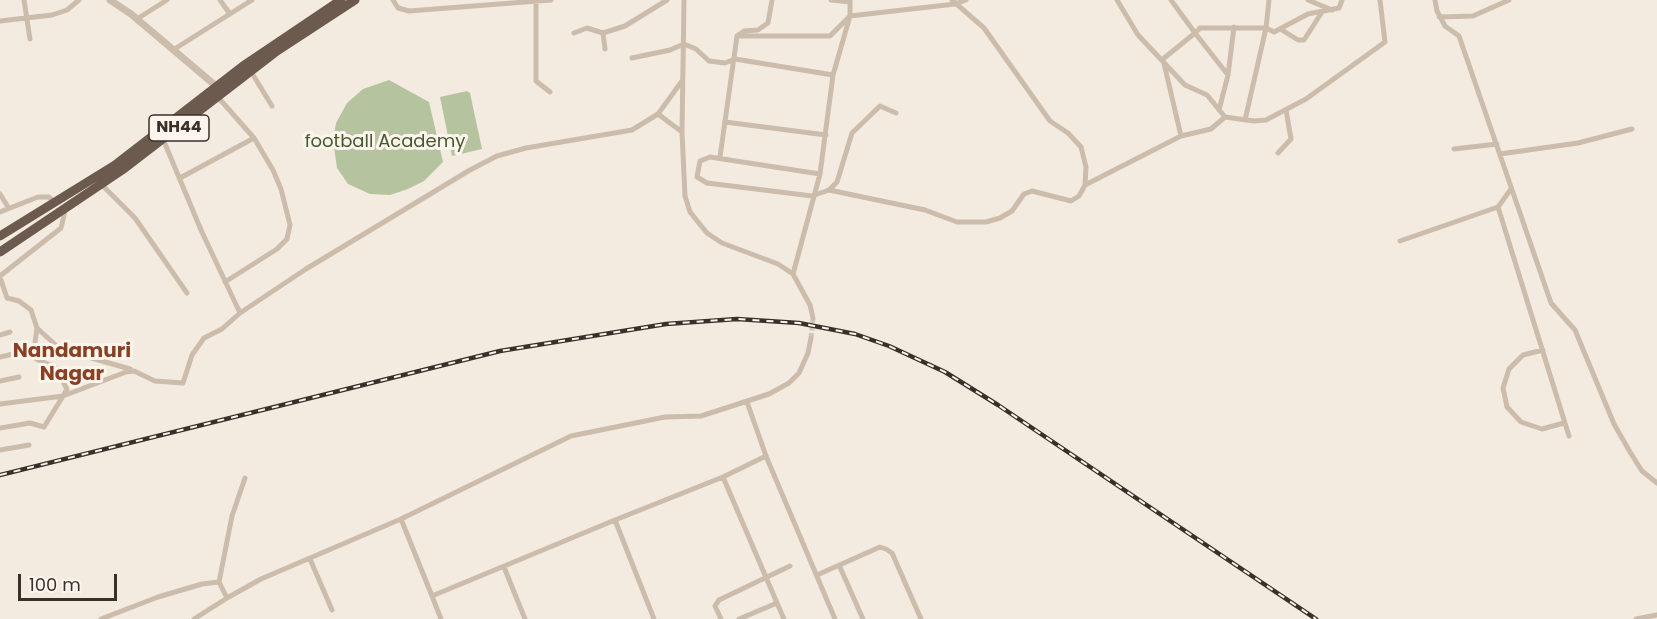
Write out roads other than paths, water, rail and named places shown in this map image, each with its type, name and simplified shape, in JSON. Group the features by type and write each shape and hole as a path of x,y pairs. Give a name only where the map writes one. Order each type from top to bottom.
{"highway":[{"name":"NH44","path":"0,236 115,165 216,86 340,0"},
{"name":"NH44","path":"0,252 163,139 250,70 355,0"}],"street":[{"path":"24,0 30,39"},
{"path":"0,21 60,13 79,0"},
{"path":"110,0 137,19 216,86"},
{"path":"137,19 167,0"},
{"path":"220,0 230,15"},
{"path":"173,50 252,0"},
{"path":"393,0 403,10 551,0"},
{"path":"471,0 472,7"},
{"path":"574,33 587,28 603,33 626,26 667,0"},
{"path":"683,0 682,132 685,196 690,212 699,225 722,243 778,264 794,274 810,305 813,318"},
{"path":"720,157 737,36 744,31 758,30 768,23 772,0"},
{"path":"794,274 812,196 820,174 833,75 850,16 850,1 831,0"},
{"path":"737,36 830,36 850,16 966,0"},
{"path":"1117,0 1138,34 1185,85 1207,95 1225,117 1245,120 1266,120 1286,110 1385,42 1380,0"},
{"path":"1170,0 1228,75"},
{"path":"1245,120 1266,28 1269,0"},
{"path":"1308,0 1333,10"},
{"path":"1163,59 1200,28 1266,28 1274,32 1282,30 1300,18 1339,8 1342,0"},
{"path":"1435,0 1439,16 1445,26 1459,36 1551,303 1575,330 1614,424 1630,452 1642,471 1657,483"},
{"path":"1439,16 1473,16 1509,0"},
{"path":"536,1 536,81 550,92"},
{"path":"829,190 925,210 957,222 986,222 1012,212 1024,194 1032,191 1071,201 1079,196 1085,185 1086,167 1080,147 1068,133 1050,121 984,28 953,2"},
{"path":"1282,30 1298,40 1304,40 1322,12"},
{"path":"1219,110 1228,75 1234,27"},
{"path":"603,33 605,49"},
{"path":"632,58 670,50 684,44 696,49 709,61 725,63 735,59 833,75"},
{"path":"1163,59 1181,136"},
{"path":"250,70 272,106"},
{"path":"37,328 60,349 135,370 155,381 183,383 192,355 204,338 222,329 240,313 306,269 496,156 550,143 632,130 658,114 683,80"},
{"path":"217,96 254,138 281,189 290,225 287,239 278,249 225,282"},
{"path":"820,174 710,157 700,161 698,179 707,183 812,196 829,190 837,182 852,133 880,106 896,113"},
{"path":"1278,153 1291,139 1286,110"},
{"path":"658,114 682,132"},
{"path":"1085,185 1181,136 1211,129 1225,117"},
{"path":"725,122 826,135"},
{"path":"1500,154 1578,144 1632,129"},
{"path":"180,178 254,138"},
{"path":"163,139 240,313"},
{"path":"1454,149 1497,144"},
{"path":"100,184 135,218 187,293"},
{"path":"1400,241 1498,207 1511,189"},
{"path":"0,195 8,207"},
{"path":"0,212 38,197 49,197 55,203"},
{"path":"0,428 30,423 44,427 68,388 55,367 36,359 34,350 37,328 31,310 19,301 7,298 0,277 61,228 66,207"},
{"path":"1498,207 1569,436"},
{"path":"0,335 10,333"},
{"path":"194,619 261,579 401,519 571,436 665,417 701,416 769,394 789,383 799,373 808,353 811,338"},
{"path":"1543,350 1523,355 1509,369 1503,388 1507,407 1521,422 1542,429 1564,423"},
{"path":"0,357 17,353"},
{"path":"0,404 63,396 135,370"},
{"path":"0,381 19,377"},
{"path":"747,402 766,456 835,619"},
{"path":"0,450 29,445"},
{"path":"432,597 723,477 766,456"},
{"path":"723,477 784,619"},
{"path":"226,598 219,582 232,516 245,478"},
{"path":"401,519 441,619"},
{"path":"615,520 654,619"},
{"path":"817,575 880,547 886,549 892,553 921,619"},
{"path":"310,559 332,610"},
{"path":"839,565 863,619"},
{"path":"721,619 715,606 719,600 790,566"},
{"path":"504,567 525,619"},
{"path":"101,619 158,597 202,584 219,582"},
{"path":"739,619 777,603"},
{"path":"1636,619 1657,615"}],"tunnel":[{"path":"811,338 813,318"}],"railway":[{"path":"0,475 500,351 666,324 737,319 799,323 855,334 889,346 945,372 998,405 1316,619"}],"district":[{"name":"Nandamuri Nagar","path":"72,364"}],"park label":[{"name":"football Academy","path":"385,142"}]}
